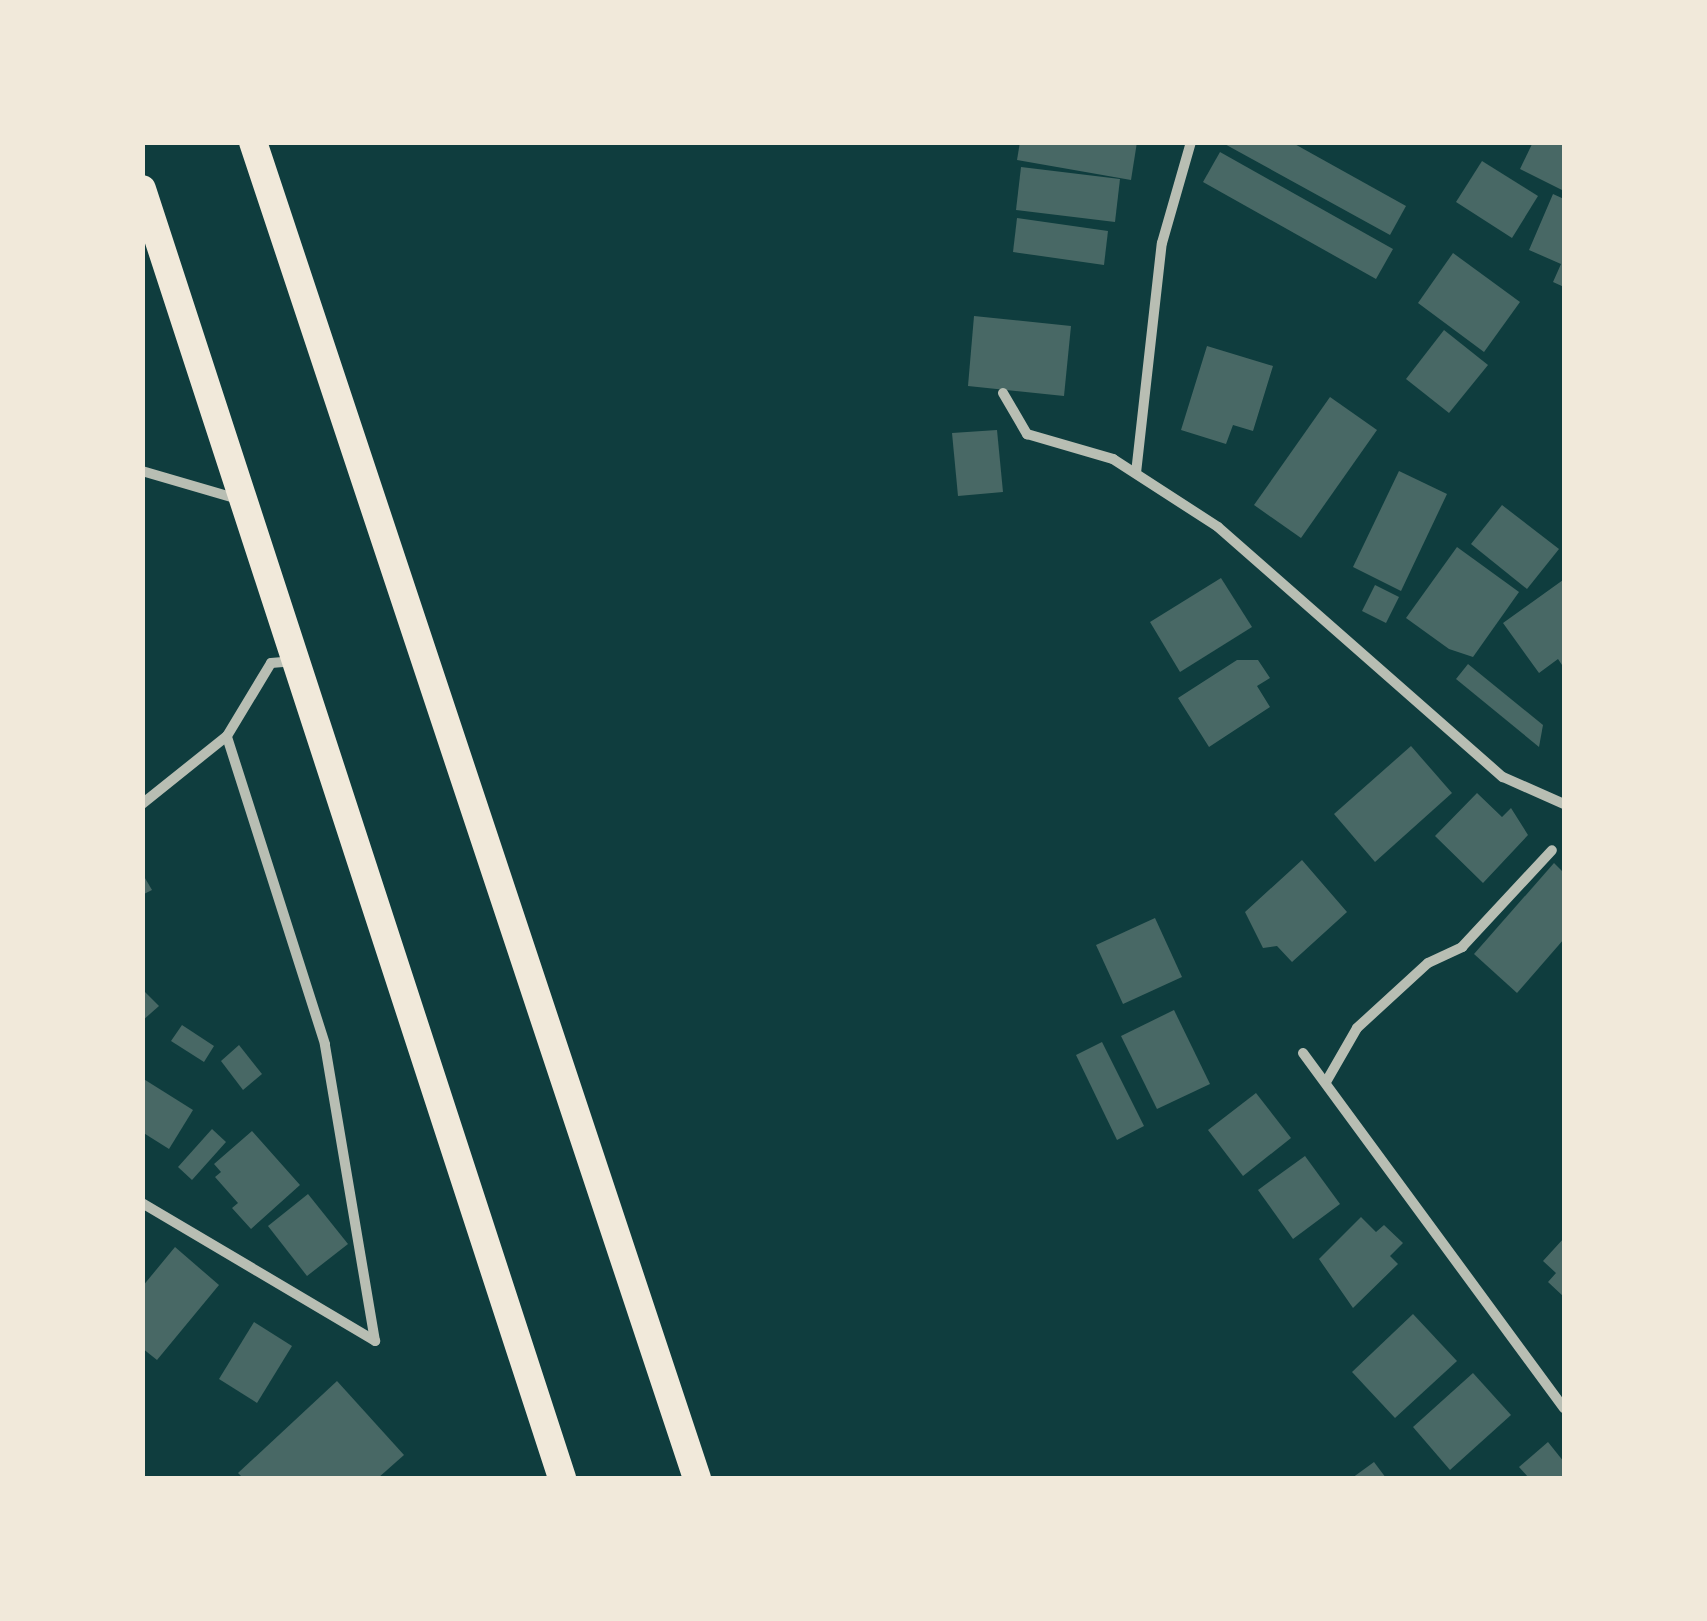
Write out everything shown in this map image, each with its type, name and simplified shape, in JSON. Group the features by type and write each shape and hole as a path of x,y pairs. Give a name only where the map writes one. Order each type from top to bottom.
{"highway":[{"path":"254,142 697,1478"},
{"path":"142,189 241,500 299,661 562,1478"}],"street":[{"path":"1136,473 1162,243 1191,142"},
{"path":"1003,393 1027,434 1114,458 1218,527 1503,778 1564,804"},
{"path":"142,471 241,500"},
{"path":"142,804 226,736 271,664 299,661"},
{"path":"142,1204 375,1342 325,1044 226,736"},
{"path":"1326,1082 1357,1028 1428,963 1462,947 1552,850"},
{"path":"1303,1053 1564,1408"}],"building":[{"path":"1020,142 1137,142 1131,180 1017,160"},
{"path":"1221,142 1291,142 1406,206 1390,235"},
{"path":"1533,142 1564,142 1564,191 1520,169"},
{"path":"1220,152 1393,249 1376,279 1203,182"},
{"path":"1482,161 1538,196 1512,238 1456,202"},
{"path":"1021,167 1120,179 1115,222 1016,210"},
{"path":"1553,194 1564,199 1564,287 1553,282 1561,264 1529,250"},
{"path":"1017,218 1108,231 1104,265 1013,252"},
{"path":"1453,253 1520,302 1484,352 1418,303"},
{"path":"974,316 1071,326 1064,396 968,386"},
{"path":"1444,330 1488,365 1449,413 1406,379"},
{"path":"1207,346 1273,366 1253,431 1233,425 1226,444 1181,430"},
{"path":"1330,397 1377,430 1301,538 1254,505"},
{"path":"997,430 1003,492 958,496 952,433"},
{"path":"1399,471 1447,494 1401,591 1353,567"},
{"path":"1502,505 1559,549 1527,589 1471,544"},
{"path":"1457,547 1519,592 1473,657 1449,649 1406,618"},
{"path":"1221,578 1252,627 1180,672 1150,622"},
{"path":"1563,580 1564,668 1558,659 1539,673 1503,623"},
{"path":"1375,585 1399,597 1386,623 1362,611"},
{"path":"1237,660 1258,660 1270,678 1257,686 1270,707 1209,747 1178,698"},
{"path":"1468,664 1543,725 1539,747 1456,679"},
{"path":"1411,746 1452,793 1375,862 1334,814"},
{"path":"1477,793 1502,817 1511,808 1528,835 1483,883 1435,836"},
{"path":"1302,860 1347,912 1292,962 1277,946 1263,948 1245,912"},
{"path":"1554,863 1564,873 1564,939 1517,993 1474,954"},
{"path":"142,873 152,890 142,895"},
{"path":"1155,918 1182,977 1123,1004 1096,945"},
{"path":"142,989 159,1006 142,1021"},
{"path":"1174,1010 1210,1084 1157,1109 1121,1036"},
{"path":"182,1025 214,1046 204,1062 171,1041"},
{"path":"1102,1042 1144,1126 1117,1140 1076,1055"},
{"path":"239,1045 262,1074 243,1090 221,1061"},
{"path":"142,1078 193,1110 169,1149 142,1132"},
{"path":"1256,1093 1291,1138 1243,1176 1208,1130"},
{"path":"212,1129 226,1142 192,1180 178,1167"},
{"path":"252,1131 300,1185 251,1229 232,1208 238,1203 215,1177 221,1172 214,1164"},
{"path":"1305,1156 1340,1204 1293,1239 1258,1190"},
{"path":"308,1194 348,1244 307,1276 268,1226"},
{"path":"1361,1217 1376,1232 1384,1225 1403,1243 1390,1256 1398,1264 1353,1308 1319,1259"},
{"path":"1564,1238 1564,1297 1548,1282 1556,1273 1543,1261"},
{"path":"175,1247 219,1285 157,1360 142,1348 142,1287"},
{"path":"1413,1314 1457,1361 1395,1418 1352,1372"},
{"path":"254,1322 292,1346 257,1403 219,1379"},
{"path":"1473,1373 1511,1415 1450,1470 1413,1427"},
{"path":"337,1381 404,1455 378,1478 243,1478 238,1473"},
{"path":"1548,1442 1564,1462 1564,1478 1529,1478 1519,1467"},
{"path":"1374,1462 1386,1478 1352,1478"}]}
